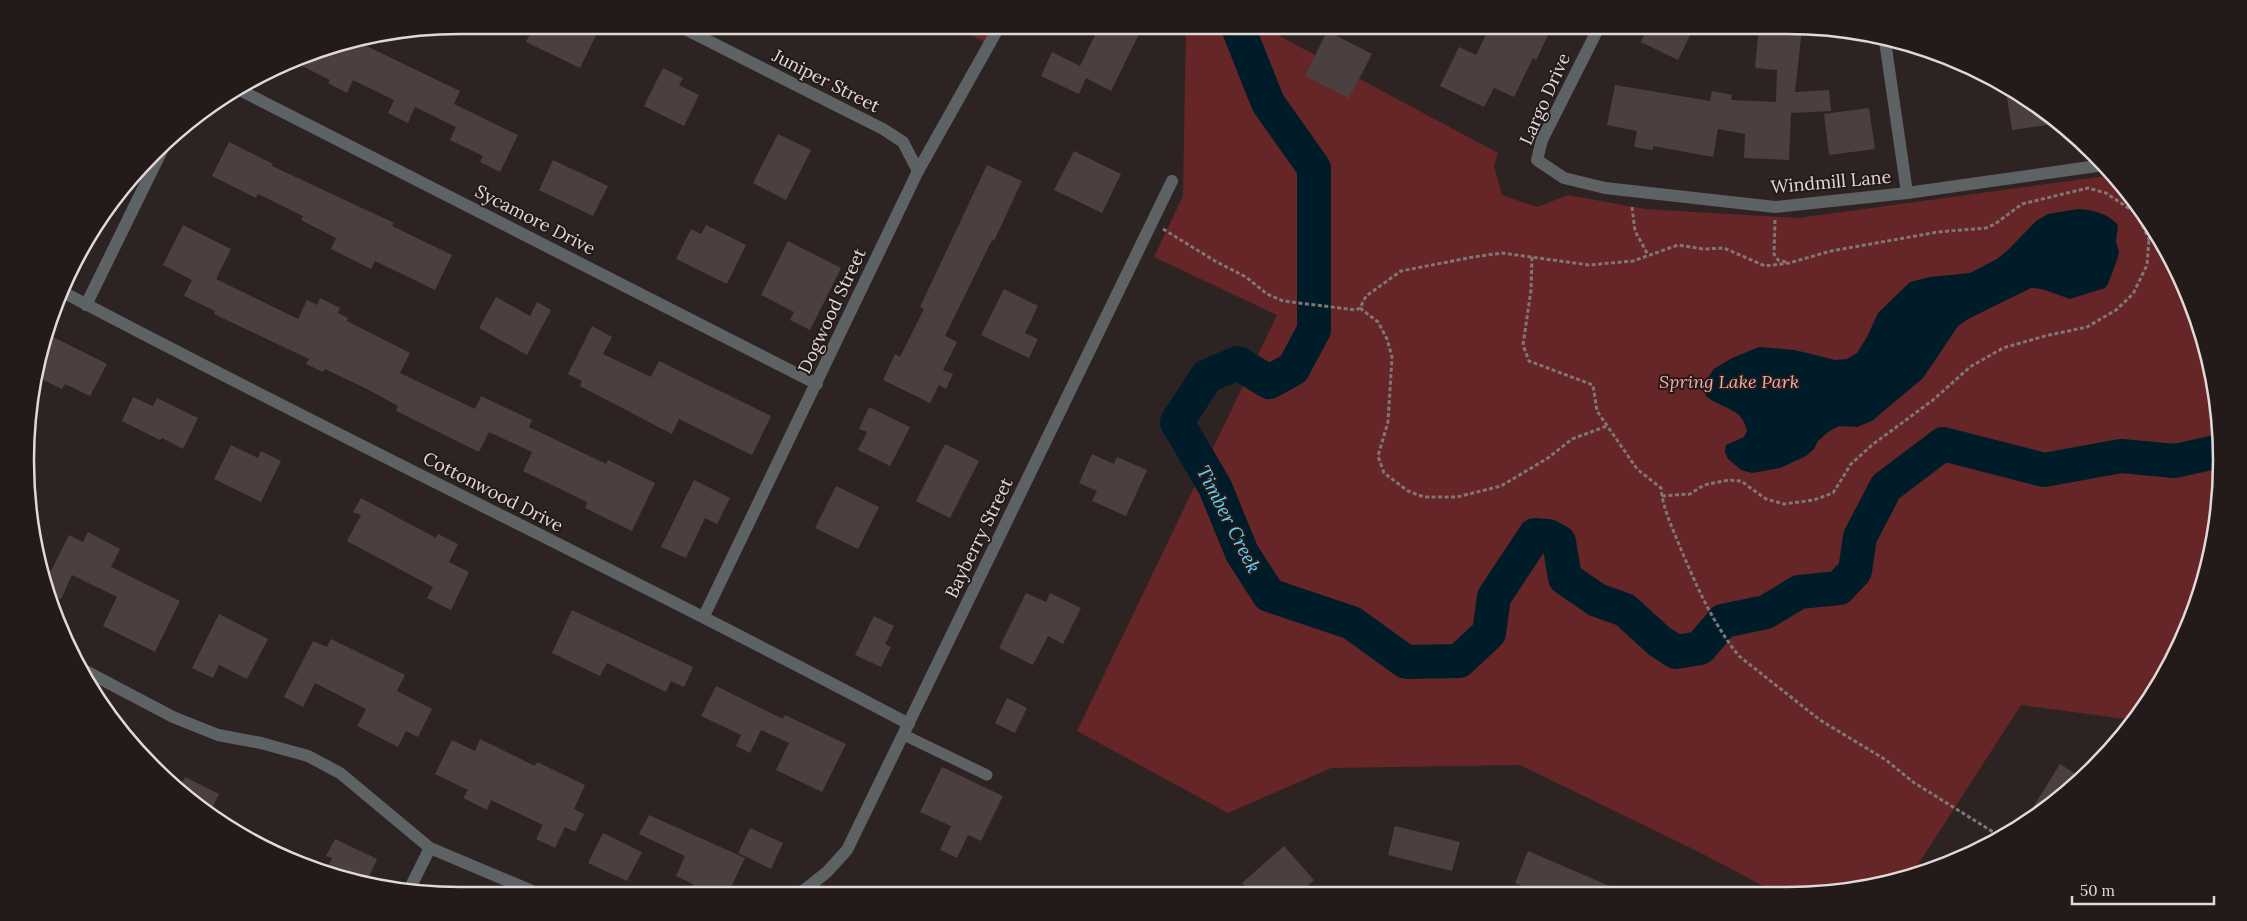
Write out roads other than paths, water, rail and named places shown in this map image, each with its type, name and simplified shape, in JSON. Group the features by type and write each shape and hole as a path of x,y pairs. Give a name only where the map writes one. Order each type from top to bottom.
{"street":[{"name":"Juniper Street","path":"695,34 882,129 903,142 918,171"},
{"name":"Dogwood Street","path":"704,616 918,171 995,34"},
{"name":"Largo Drive","path":"1537,160 1542,140 1595,34"},
{"path":"1886,45 1907,193"},
{"name":"Sycamore Drive","path":"245,92 817,384"},
{"name":"Windmill Lane","path":"1537,160 1564,178 1605,188 1775,206 1907,193 2095,166"},
{"path":"86,305 156,162"},
{"name":"Bayberry Street","path":"808,887 827,872 847,850 1172,181"},
{"name":"Cottonwood Drive","path":"67,295 584,558 704,616 906,729"},
{"path":"91,674 173,717 218,735 261,742 308,756 340,774 430,848 523,887"},
{"path":"412,884 430,848"}],"lane":[{"path":"906,729 987,775"}],"water":[{"path":"2078,209 2100,213 2118,225 2116,242 2119,251 2118,257 2105,288 2070,299 2042,289 2031,288 1968,319 1958,326 1923,378 1872,421 1857,427 1839,426 1828,432 1818,441 1814,449 1806,456 1780,468 1752,473 1741,470 1728,459 1725,452 1726,445 1744,437 1747,431 1741,417 1731,409 1706,396 1704,383 1714,369 1732,358 1759,347 1795,350 1835,360 1847,359 1857,353 1878,313 1910,282 1930,277 1970,273 1997,259 2036,221 2048,214"}],"waterway":[{"name":"Timber Creek","path":"1241,34 1268,103 1314,168 1314,330 1293,369 1269,382 1238,363 1207,376 1177,422 1215,487 1242,553 1269,595 1352,623 1406,662 1459,661 1489,633 1494,597 1535,535 1548,536 1559,542 1565,578 1597,600 1625,610 1659,641 1676,652 1700,648 1723,621 1766,612 1799,592 1839,588 1855,571 1860,537 1886,487 1943,444 2044,470 2121,456 2175,461 2213,453"}],"park label":[{"name":"Spring Lake Park","path":"1729,382"}]}
